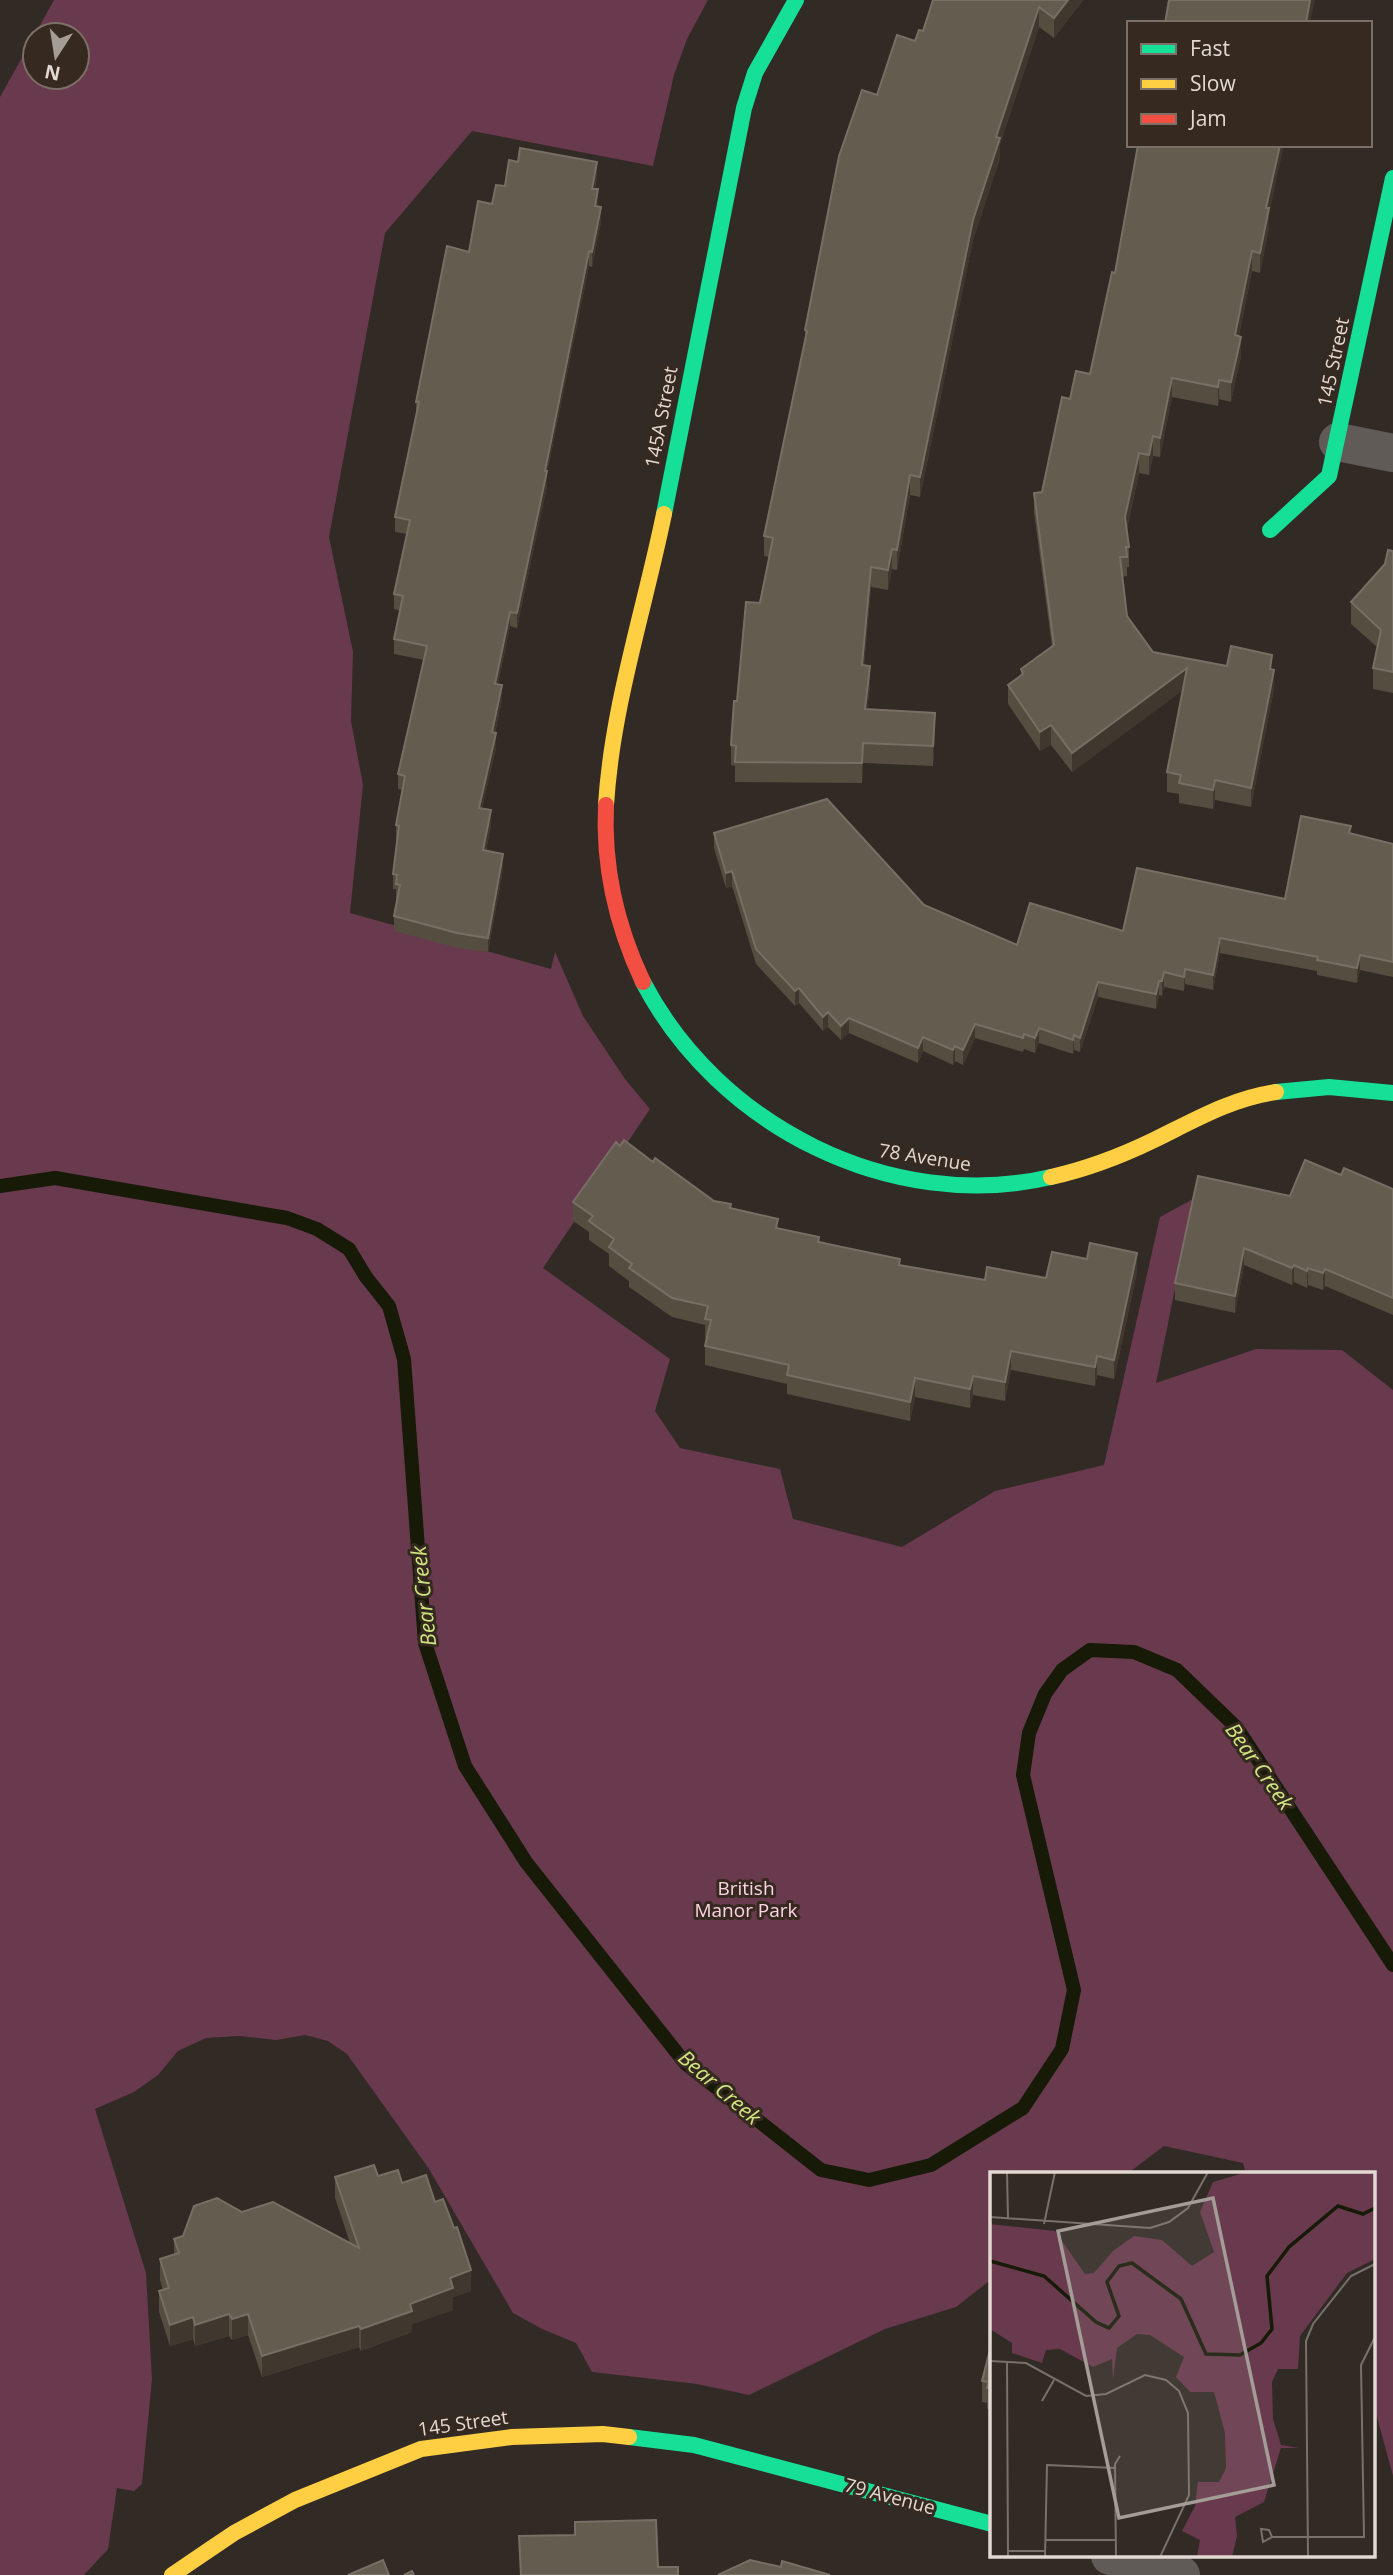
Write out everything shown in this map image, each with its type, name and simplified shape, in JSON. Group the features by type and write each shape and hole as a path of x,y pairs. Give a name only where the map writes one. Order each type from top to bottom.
{"street":[{"name":"145A Street","path":"607,854 608,794 618,720 653,564 744,108 755,73 796,0"},
{"name":"145 Street","path":"1270,530 1329,475 1393,178"},
{"path":"1338,442 1393,453"},
{"name":"78 Avenue","path":"607,854 619,923 629,954 665,1023 700,1064 740,1102 794,1137 853,1165 911,1180 972,1186 1029,1183 1083,1169 1123,1154 1223,1105 1251,1098 1316,1088 1393,1093"},
{"name":"145 Street","path":"172,2575 234,2533 295,2500 421,2449 512,2437 603,2434 694,2445 788,2468"},
{"name":"79 Avenue","path":"788,2468 990,2523"},
{"path":"1117,2558 1181,2575"}],"green space":[{"name":"British Manor Park","path":"54,0 708,0 687,39 674,75 653,166 472,131 385,233 329,537 353,652 351,721 363,785 350,913 551,969 555,952 583,1016 625,1079 650,1109 543,1268 670,1359 655,1411 680,1448 780,1469 793,1519 902,1547 995,1491 1104,1465 1160,1217 1193,1199 1156,1383 1256,1349 1342,1350 1393,1390 1393,2476 1376,2413 1376,2172 1245,2172 1243,2163 1164,2146 1130,2172 990,2172 990,2281 956,2307 885,2329 749,2395 697,2384 592,2372 576,2343 513,2313 429,2169 347,2054 328,2041 305,2035 276,2040 239,2036 206,2038 178,2051 158,2075 134,2092 95,2109 146,2273 152,2379 142,2484 134,2491 117,2488 108,2549 84,2575 0,2575 0,97 21,59 21,91 91,91 91,21 42,21"}],"building":[{"path":"933,0 1068,0 1054,18 1039,7 996,137 1000,138 973,220 920,477 910,475 897,550 892,549 888,570 871,567 862,665 870,666 865,709 935,713 933,746 863,743 862,763 735,762 736,746 731,745 734,701 737,701 746,602 760,603 773,538 764,536 807,331 805,330 839,156 862,90 877,95 897,35 915,41 919,30 923,31"},
{"path":"1169,0 1310,0 1306,21 1165,21"},
{"path":"1138,147 1280,147 1266,208 1269,208 1260,253 1252,251 1235,335 1241,337 1231,382 1219,380 1218,387 1172,378 1160,438 1153,436 1149,455 1139,453 1125,517 1129,547 1126,547 1127,557 1120,557 1127,616 1153,652 1227,666 1231,646 1272,655 1270,669 1274,670 1251,788 1215,780 1213,790 1179,783 1181,775 1167,772 1187,668 1072,753 1051,725 1040,732 1008,685 1023,674 1021,669 1054,645 1034,493 1042,492 1062,397 1070,399 1076,371 1090,374 1112,272 1115,273"},
{"path":"520,148 597,162 592,189 598,189 595,206 601,207 592,252 589,251 517,613 510,612 495,684 502,685 492,732 496,733 479,808 491,810 483,850 503,854 488,938 457,933 394,916 400,885 396,884 397,875 393,874 399,826 396,825 405,776 398,774 427,646 394,639 403,596 394,594 410,520 395,517 447,246 469,252 478,201 492,204 496,185 505,186 509,160 518,162"},
{"path":"1388,550 1393,551 1393,672 1373,668 1381,630 1351,602 1385,564"},
{"path":"827,799 924,905 1017,945 1030,903 1123,931 1137,868 1285,899 1301,816 1351,826 1349,833 1393,844 1393,962 1360,955 1357,968 1317,960 1318,957 1220,938 1213,975 1185,969 1184,977 1164,972 1156,994 1098,982 1080,1038 1074,1035 1073,1040 1039,1028 1035,1038 1024,1034 1023,1038 975,1024 963,1050 955,1046 953,1050 923,1037 918,1048 849,1018 841,1026 828,1012 823,1017 799,988 795,991 756,949 732,871 726,873 714,833"},
{"path":"624,1140 653,1162 655,1158 714,1201 731,1204 730,1208 778,1219 776,1228 819,1237 818,1242 900,1259 899,1265 985,1280 987,1267 1046,1278 1052,1252 1087,1259 1090,1243 1137,1253 1114,1360 1097,1356 1095,1367 1011,1351 1005,1382 973,1376 970,1389 915,1378 910,1402 787,1375 789,1365 705,1346 711,1320 705,1319 708,1306 672,1298 629,1268 632,1264 609,1247 614,1239 589,1221 593,1216 573,1202 616,1142 620,1146"},
{"path":"1305,1160 1341,1175 1344,1168 1393,1189 1393,1298 1325,1269 1323,1273 1308,1268 1307,1271 1294,1265 1292,1268 1244,1248 1235,1296 1175,1283 1198,1176 1290,1196"},
{"path":"374,2165 378,2176 398,2170 402,2183 426,2175 435,2202 443,2199 454,2228 457,2227 471,2270 450,2278 453,2288 410,2304 412,2311 361,2329 359,2326 262,2356 248,2314 232,2319 229,2314 195,2325 193,2317 170,2325 159,2291 169,2288 160,2259 179,2253 174,2239 183,2236 194,2206 217,2198 242,2212 273,2202 359,2248 335,2177"},
{"path":"990,2350 990,2389 987,2388 989,2382 982,2381"},
{"path":"656,2520 658,2567 678,2567 678,2575 521,2575 519,2536 575,2535 575,2522"},
{"path":"383,2560 389,2575 348,2575"},
{"path":"750,2560 781,2567 782,2561 830,2575 718,2575"}],"waterway":[{"name":"Bear Creek","path":"0,1186 55,1178 287,1218 317,1229 349,1249 366,1277 389,1306 404,1359 425,1643 465,1766 526,1862 685,2063 821,2170 869,2180 931,2165 1023,2108 1062,2049 1074,1990 1023,1775 1029,1733 1045,1694 1062,1670 1090,1650 1134,1652 1177,1670 1237,1728 1393,1965"}],"traffic: fast":[{"path":"664,514 744,108 755,73 796,0"},
{"path":"1270,530 1329,476 1393,178"},
{"path":"643,982 676,1033 716,1078 763,1117 815,1147 871,1170 930,1182 991,1185 1051,1177"},
{"path":"1276,1092 1329,1087 1393,1093"},
{"path":"629,2437 694,2445 990,2523"}],"traffic: slow":[{"path":"606,805 609,768 622,695 664,514"},
{"path":"1051,1177 1116,1157 1228,1105 1276,1092"},
{"path":"172,2575 234,2533 295,2500 421,2449 512,2437 603,2434 629,2437"}],"traffic: jam":[{"path":"606,805 607,851 614,896 626,940 643,982"}]}
